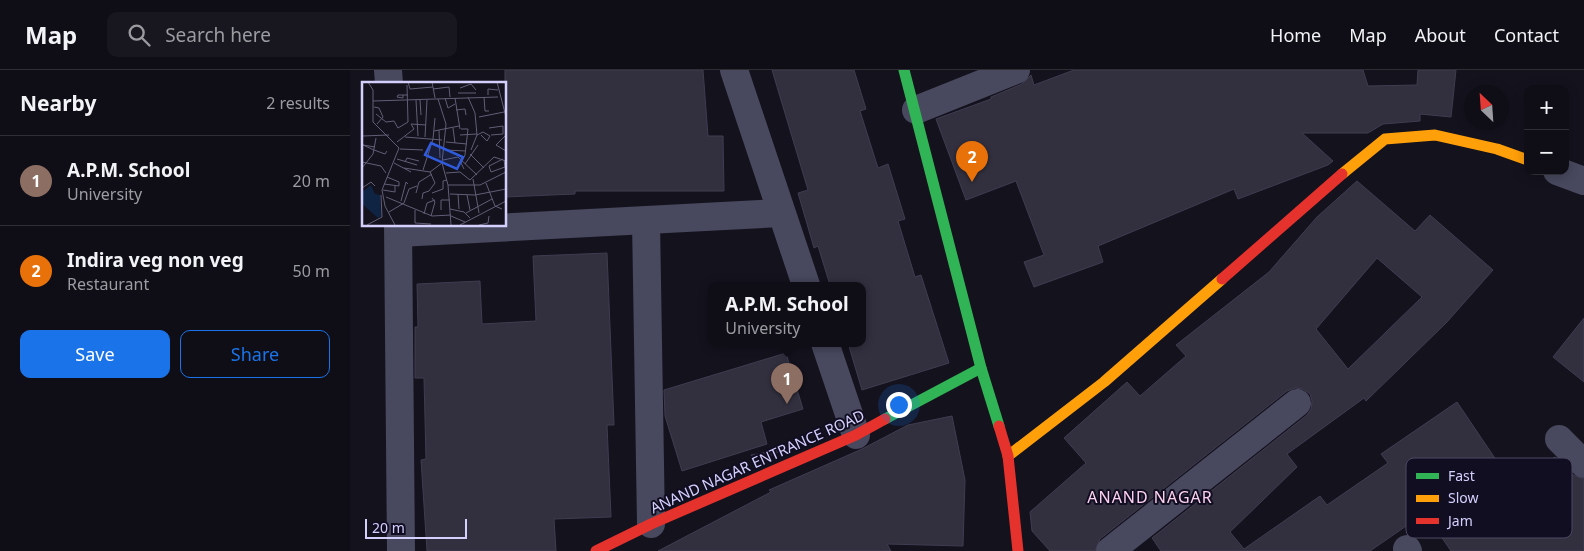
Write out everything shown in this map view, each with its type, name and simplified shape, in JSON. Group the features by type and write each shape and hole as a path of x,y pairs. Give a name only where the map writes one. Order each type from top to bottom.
{"street":[{"path":"734,70 805,282"},
{"path":"904,70 916,110 981,368 1008,456 1018,551"},
{"path":"916,110 1016,70"},
{"path":"1008,456 1104,382 1384,139 1435,134 1497,149 1524,159"},
{"path":"1567,175 1584,182"},
{"path":"506,226 646,221 781,213"},
{"path":"646,221 651,524"},
{"path":"401,551 399,229 492,226"},
{"path":"826,347 856,435"},
{"name":"ANAND NAGAR ENTRANCE ROAD","path":"596,551 651,524 856,435 981,368"},
{"path":"1110,551 1297,403"},
{"path":"1560,439 1584,464"}],"building":[{"path":"505,70 703,70 708,136 723,136 724,191 575,191 575,194 506,197"},
{"path":"772,70 854,70 866,109 860,111 878,168 888,164 905,219 898,221 915,277 921,275 949,363 862,390 849,347 866,347 866,282 829,282 818,246 814,248 798,193 808,190"},
{"path":"1074,70 1363,70 1368,86 1417,85 1418,70 1456,70 1451,117 1420,114 1420,121 1383,124 1368,133 1302,133 1333,161 1328,165 1238,199 1234,189 1098,246 1103,262 1034,287 1024,262 1044,255 1016,181 966,200 936,119 991,99 991,97 1022,84 1031,75 1034,85"},
{"path":"1357,181 1415,231 1430,215 1493,270 1447,322 1366,401 1364,398 1287,454 1297,467 1230,532 1244,549 1320,496 1327,505 1388,463 1381,454 1457,402 1495,458 1406,458 1406,526 1370,551 1161,551 1152,538 1307,415 1311,409 1312,401 1310,394 1303,389 1295,388 1287,391 1100,539 1095,551 1050,551 1032,531 1030,512 1086,463 1064,438 1127,382 1140,396 1186,356 1176,345 1269,272 1317,217","holes":["1377,258 1422,297 1348,369 1316,329"]},
{"path":"607,253 614,425 607,425 611,517 554,519 556,551 427,551 421,460 426,459 424,378 415,378 415,327 418,327 417,284 480,281 482,324 536,321 533,256"},
{"path":"1584,318 1584,382 1553,357"},
{"path":"786,353 803,409 761,422 767,444 682,471 665,416 664,390"},
{"path":"952,416 965,480 963,546 887,544 891,551 658,551 771,492 769,490 862,449 908,425"},
{"path":"786,449 755,462 751,455"},
{"path":"1572,474 1584,479 1584,551 1451,551 1442,538 1572,538"}],"traffic: fast":[{"path":"904,70 981,368 999,426"},
{"path":"885,419 981,368"}],"traffic: slow":[{"path":"1342,174 1385,139 1435,135 1497,149 1524,159"},
{"path":"1008,456 1104,382 1222,279"}],"traffic: jam":[{"path":"1222,279 1342,174"},
{"path":"596,551 651,524 856,435 885,419"},
{"path":"999,426 1008,456 1018,551"}],"place":[{"name":"Indira veg non veg","path":"972,182"},
{"name":"A.P.M. School","path":"787,404"}],"district":[{"name":"ANAND NAGAR","path":"1150,497"}]}
